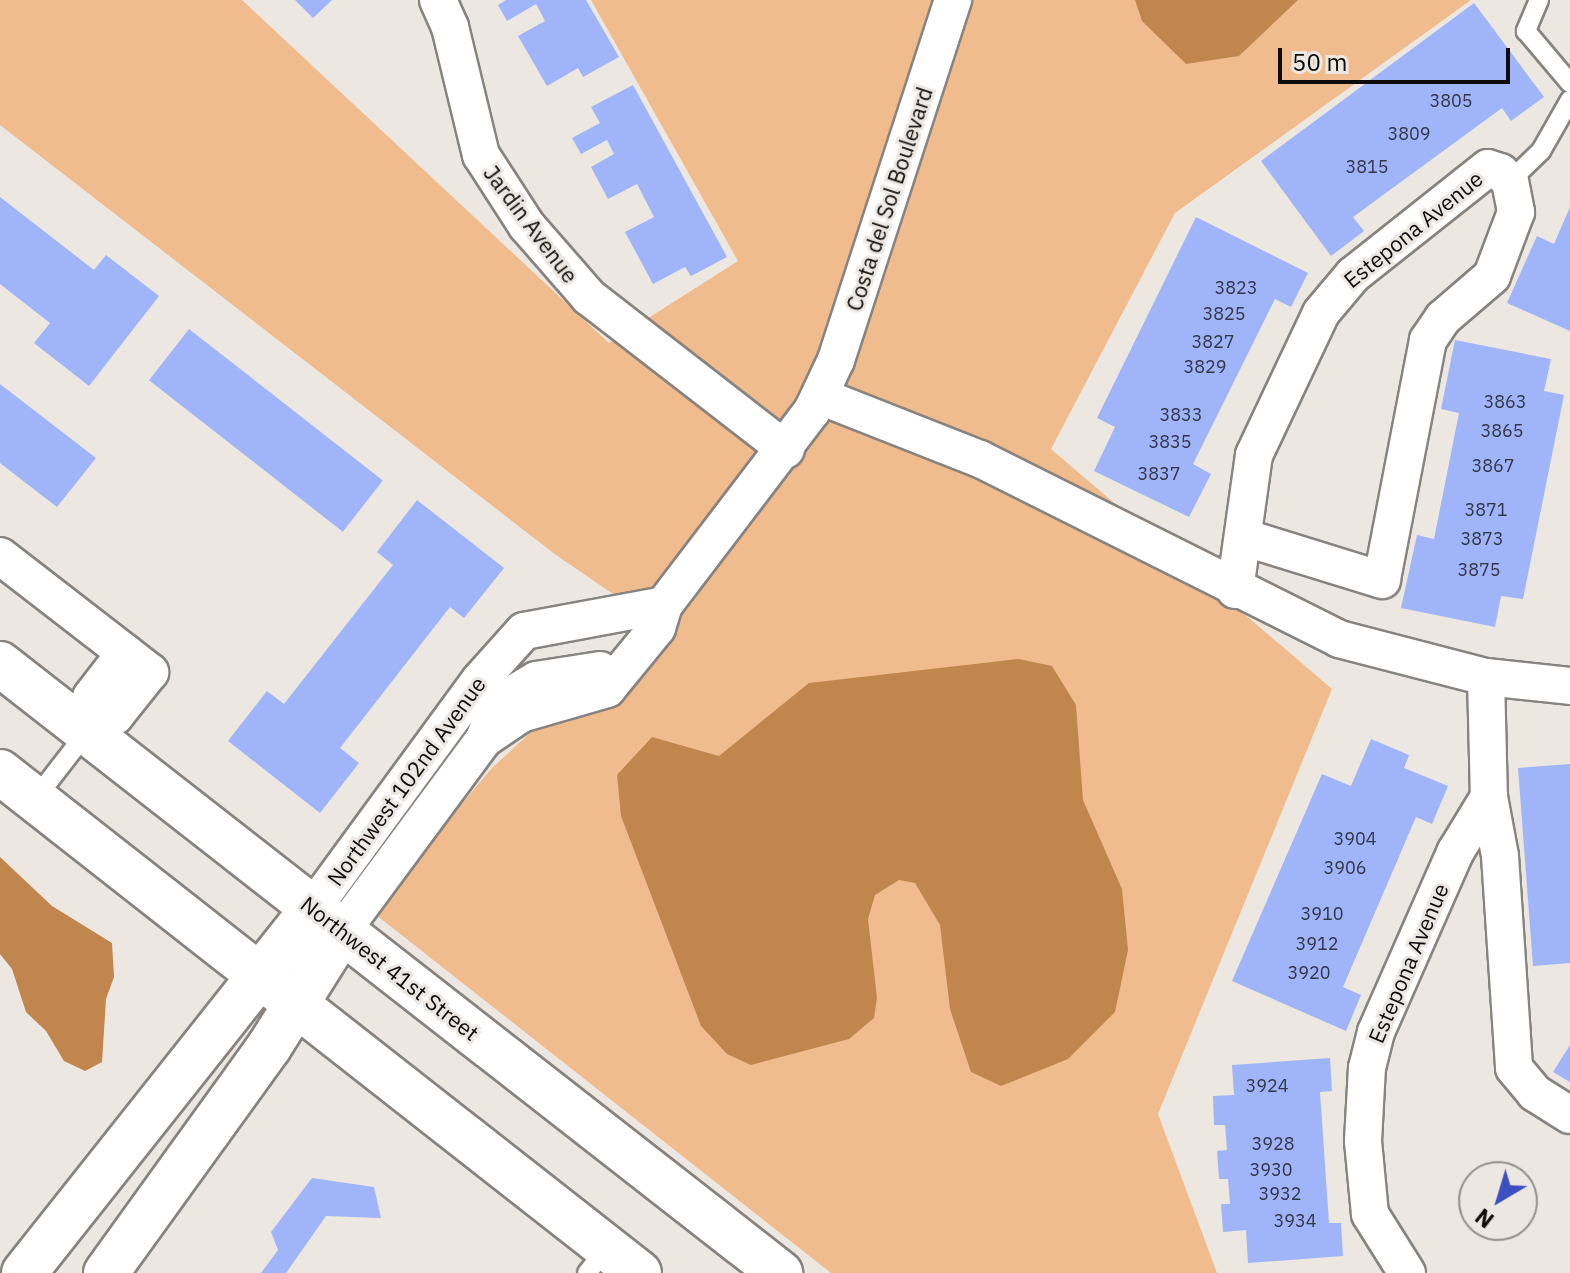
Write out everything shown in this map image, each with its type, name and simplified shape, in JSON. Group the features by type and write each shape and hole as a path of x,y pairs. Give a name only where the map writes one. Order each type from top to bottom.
{"main road":[{"name":"Northwest 41st Street","path":"0,664 780,1273"},
{"path":"0,772 295,1006 611,1265"},
{"name":"Northwest 102nd Avenue","path":"24,1273 256,976 328,920"},
{"name":"Northwest 102nd Avenue","path":"106,1273 295,1006 328,920"}],"street":[{"name":"Jardin Avenue","path":"438,0 450,27 481,155 536,238 589,297 786,450"},
{"name":"Costa del Sol Boulevard","path":"820,396 854,307 953,0"},
{"name":"Estepona Avenue","path":"1235,590 1246,538 1246,487 1254,455 1330,299 1488,168 1510,181 1516,212 1499,265 1482,287 1443,318 1428,340 1382,580 1246,538"},
{"name":"Northwest 102nd Avenue","path":"328,920 484,739 521,714 595,696 619,664 657,628 664,605 786,450 820,396"},
{"path":"820,396 980,459 1235,590 1339,639 1486,677 1570,686"},
{"path":"0,556 138,662 115,716 87,732"},
{"name":"Northwest 102nd Avenue","path":"328,920 480,680 522,634 540,624 664,605"},
{"path":"603,616 619,664"},
{"path":"522,634 537,665 536,680"},
{"name":"Northwest 102nd Avenue","path":"484,739 495,711 519,687 536,680 619,664"},
{"name":"Estepona Avenue","path":"1486,677 1489,797 1500,856 1514,1068 1535,1093 1570,1115"},
{"name":"Estepona Avenue","path":"1407,1273 1370,1214 1363,1141 1367,1068 1376,1032 1437,893 1489,797"}],"lane":[{"path":"1539,0 1526,31 1570,83"},
{"path":"1510,181 1541,151 1570,100"},
{"path":"35,799 87,732"}],"shaded area":[{"path":"0,0 242,0 609,343 738,261 591,0 1471,0 1175,213 1051,449 1332,689 1158,1114 1217,1273 831,1273 371,911 492,768 531,732 586,712 670,633 556,555 0,125"},
{"path":"1135,0 1298,0 1239,56 1186,64 1142,21"},
{"path":"1019,659 1052,666 1076,705 1083,800 1122,889 1128,950 1115,1012 1068,1059 1001,1086 971,1072 950,1009 940,925 915,883 899,880 875,895 868,919 877,998 874,1018 849,1039 751,1065 727,1054 701,1026 621,816 617,775 652,737 719,756 809,683"},
{"path":"0,857 52,906 112,943 114,977 106,999 102,1062 85,1071 64,1061 46,1031 26,1012 12,969 0,954"}],"building":[{"path":"295,0 332,0 313,18"},
{"path":"506,0 586,0 619,57 583,77 578,68 547,86 518,36 545,21 536,4 507,21 498,5"},
{"path":"1474,3 1544,97 1511,121 1502,108 1353,217 1364,231 1331,256 1261,161"},
{"path":"633,85 727,257 691,276 685,267 653,284 625,232 654,217 637,184 608,199 591,167 614,154 607,140 581,154 572,138 600,123 591,107"},
{"path":"0,197 94,270 106,255 159,296 89,386 34,343 50,323 0,284"},
{"path":"1570,207 1570,331 1507,303 1537,236 1554,244"},
{"path":"1196,217 1308,273 1291,307 1275,299 1193,464 1211,474 1189,517 1094,471 1115,427 1097,418"},
{"path":"189,329 383,480 343,532 149,380"},
{"path":"1455,340 1551,359 1544,391 1564,395 1523,599 1501,596 1495,627 1401,608 1417,535 1434,539 1459,413 1441,409"},
{"path":"0,384 96,458 57,507 0,463"},
{"path":"417,500 504,568 464,618 450,607 340,748 359,763 320,813 228,741 267,691 284,704 393,565 377,552"},
{"path":"1371,739 1409,755 1404,768 1448,786 1432,824 1416,817 1343,987 1361,995 1346,1031 1232,981 1322,774 1351,786"},
{"path":"1570,764 1570,963 1533,966 1518,768"},
{"path":"1570,1045 1570,1082 1553,1072"},
{"path":"1330,1058 1332,1091 1320,1092 1329,1223 1341,1223 1343,1256 1248,1263 1246,1230 1223,1232 1221,1204 1230,1204 1228,1179 1219,1179 1217,1151 1227,1150 1225,1125 1214,1125 1213,1096 1234,1095 1232,1065"},
{"path":"312,1178 374,1187 381,1218 326,1216 286,1273 261,1273 278,1250 271,1232"}]}
